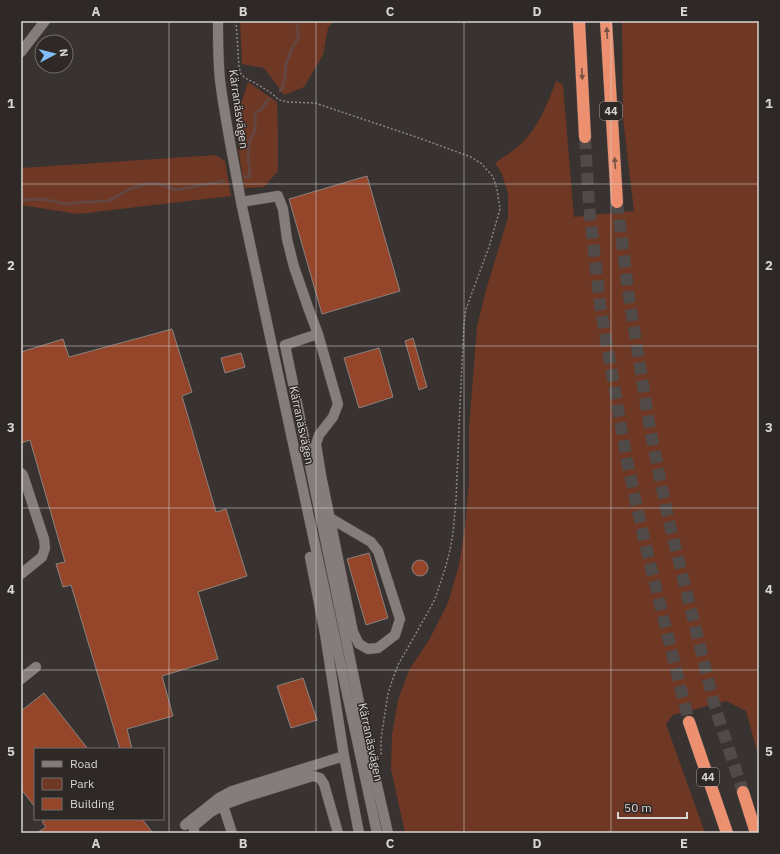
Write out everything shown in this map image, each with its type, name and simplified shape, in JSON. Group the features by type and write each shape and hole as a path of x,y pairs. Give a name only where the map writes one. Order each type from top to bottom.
{"highway":[{"name":"44","path":"579,21 585,137"},
{"name":"44","path":"606,21 617,202"},
{"name":"44","path":"689,722 727,833"},
{"path":"743,792 756,833"}],"street":[{"path":"21,52 45,21"},
{"name":"Kärranäsvägen","path":"218,21 218,46 223,102 241,202 377,833"},
{"path":"241,202 278,196 283,209 287,239 294,267 308,310 318,334 338,404 333,417 319,435 316,444 330,518 353,632 359,644 368,649 378,648 395,635 400,619 378,551 372,542 330,518"},
{"path":"318,334 285,345 366,739 388,833"},
{"path":"278,375 276,388 322,619 344,756 359,833"},
{"path":"21,473 23,475 44,539 45,548 42,557 21,574"},
{"path":"21,679 36,667"},
{"path":"185,825 219,798 232,791 344,756"},
{"path":"194,833 194,826 211,812 224,805 313,776 320,778 324,784 338,833"},
{"path":"224,805 232,833"}],"path":[{"path":"236,21 238,67 241,74 245,78 270,92 279,100 288,102 315,103 471,157 482,164 493,177 497,189 500,209 489,248 466,309 464,324 456,500 450,550 435,599 398,664 392,681 388,694 381,739 381,758"},
{"path":"220,78 241,74"}],"green space":[{"path":"240,21 333,21 328,28 323,55 304,87 284,95 264,68 242,64"},
{"path":"622,21 759,21 759,758 746,711 726,701 673,715 666,724 705,833 405,833 391,769 392,735 398,700 409,670 429,640 448,603 459,565 465,527 469,482 469,428 477,326 508,217 508,194 502,174 495,163 517,148 529,135 550,97 556,81 563,85 574,217 634,211 623,119"},
{"path":"248,82 277,102 278,171 264,187 244,188 238,146 238,113"},
{"path":"216,155 225,161 231,196 78,214 21,205 21,168"}],"building":[{"path":"367,176 400,291 322,314 289,199"},
{"path":"172,329 192,392 182,396 216,512 226,509 247,576 198,592 218,659 162,676 173,716 127,729 132,748 120,748 71,585 63,587 56,564 65,562 30,440 21,443 21,352 63,339 69,357"},
{"path":"413,338 427,387 419,390 405,341"},
{"path":"379,348 393,397 359,408 344,358"},
{"path":"241,353 245,367 225,373 221,358"},
{"path":"369,553 388,618 366,625 347,559"},
{"path":"420,560 426,562 428,568 426,574 420,576 414,574 412,568 414,562"},
{"path":"303,678 317,720 291,728 277,686"},
{"path":"44,693 87,748 34,748 34,806 21,789 21,711"},
{"path":"45,820 143,820 153,833 37,833 46,827 42,822"}],"waterway":[{"path":"280,91 282,89 285,77 286,64 292,48 298,38 298,28 295,21"},
{"path":"245,177 250,176 248,154 250,140 255,130 255,113 261,109 269,99"},
{"path":"21,200 43,199 65,204 108,201 132,188 151,183 163,185 175,190 224,181"}],"tunnel":[{"path":"585,137 589,205 600,304 627,461 645,543 689,722"},
{"path":"617,202 629,297 650,429 667,513 715,707 743,792"}]}
